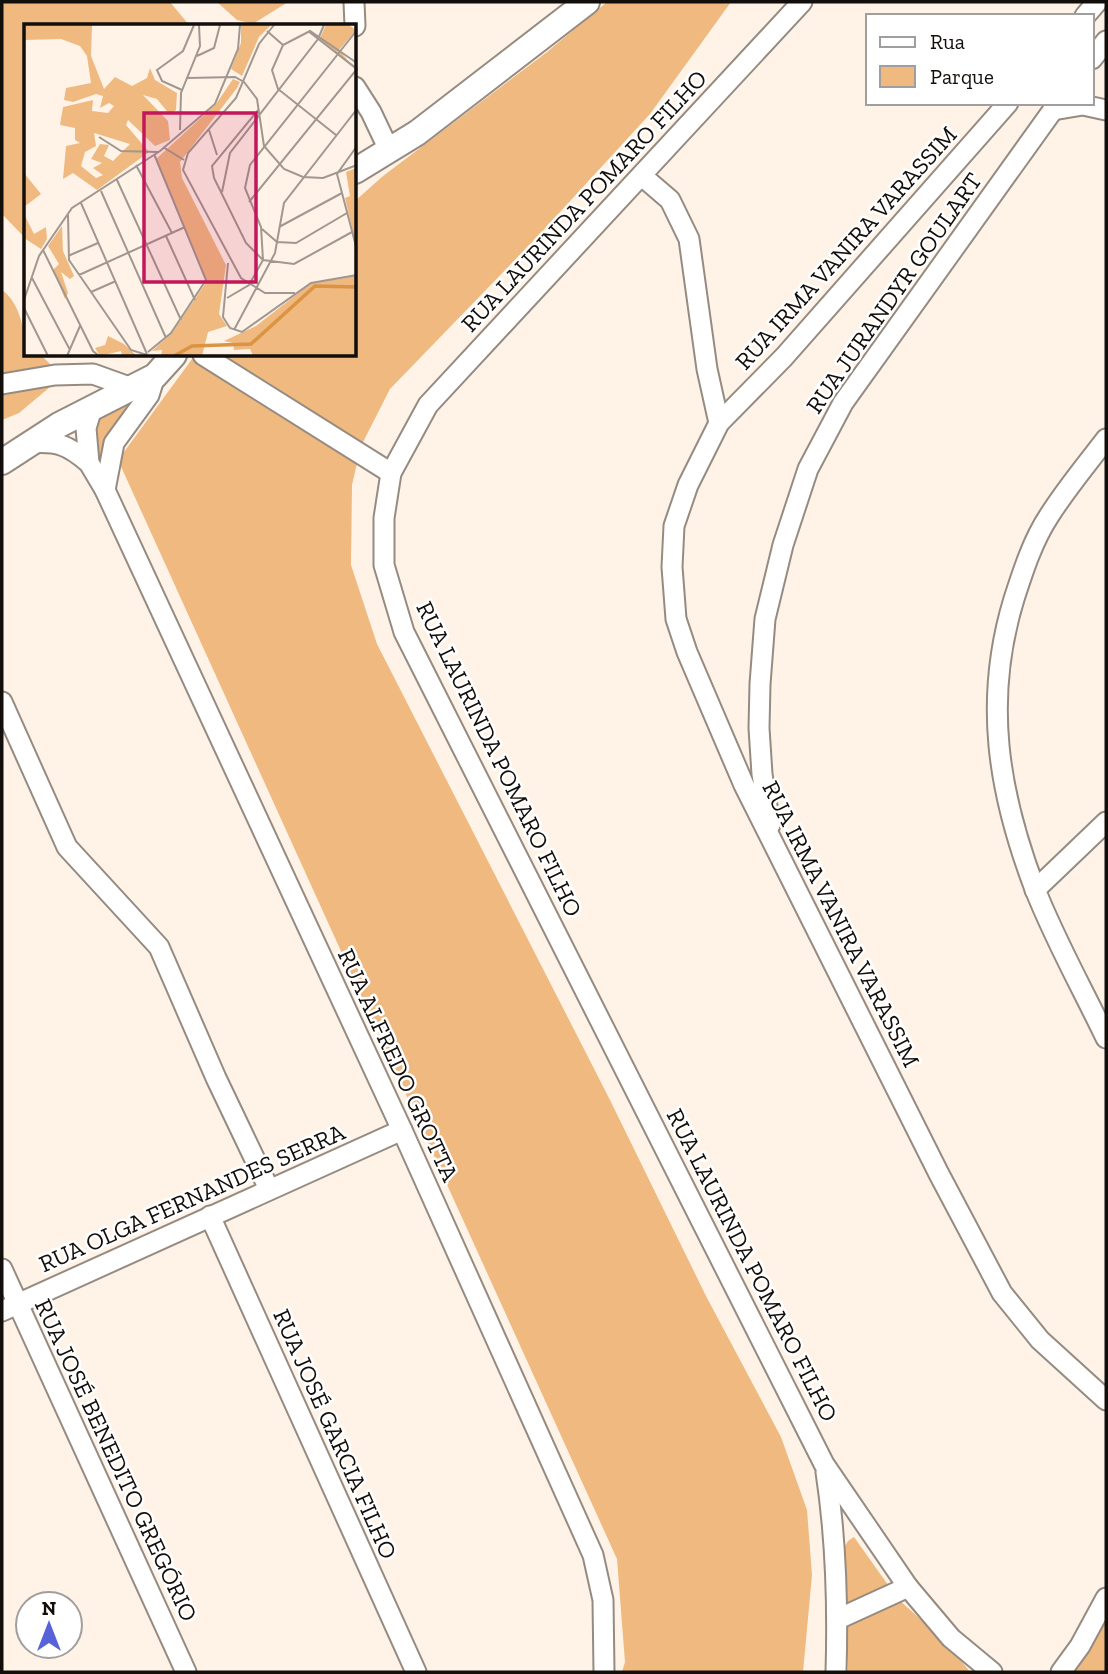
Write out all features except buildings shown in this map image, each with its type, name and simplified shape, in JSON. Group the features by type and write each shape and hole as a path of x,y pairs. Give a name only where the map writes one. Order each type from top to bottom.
{"street":[{"path":"354,2 355,24"},
{"path":"357,170 417,133 587,2"},
{"name":"RUA LAURINDA POMARO FILHO","path":"802,2 428,405 391,473 384,518 384,565 404,632 824,1464 908,1587 951,1638 992,1672"},
{"path":"1094,56 1106,41"},
{"path":"357,90 390,150"},
{"name":"RUA IRMA VANIRA VARASSIM","path":"1006,105 784,356 719,424 688,485 674,526 672,567 676,619 687,652 744,785 939,1174 1002,1293 1040,1340 1106,1400"},
{"name":"RUA JURANDYR GOULART","path":"773,844 762,774 759,728 765,619 783,545 808,469 843,403 1056,107 1083,105 1106,110"},
{"name":"RUA IRMA VANIRA VARASSIM","path":"642,176 670,200 689,239 707,369 719,424"},
{"path":"2,461 59,425 155,376 172,357"},
{"path":"206,357 391,473"},
{"path":"2,384 55,375 93,374 132,388"},
{"path":"105,490 114,443 149,396 155,376"},
{"name":"RUA ALFREDO GROTTA","path":"92,408 86,428 89,463 105,490 402,1130 593,1555 603,1600 604,1672"},
{"path":"1106,439 1048,517 1022,574 1006,626 997,687 997,748 1009,806 1035,890 1106,1038"},
{"path":"30,443 52,442 72,449 89,463"},
{"path":"2,702 67,847 159,947 216,1078 269,1189"},
{"path":"1035,890 1106,822"},
{"name":"RUA OLGA FERNANDES SERRA","path":"10,1308 402,1130"},
{"name":"RUA JOSÉ GARCIA FILHO","path":"210,1216 416,1672"},
{"name":"RUA JOSÉ BENEDITO GREGÓRIO","path":"2,1269 10,1308 186,1672"},
{"name":"RUA LAURINDA POMARO FILHO","path":"824,1464 834,1523 838,1619 836,1672"},
{"path":"838,1619 908,1587"},
{"path":"1061,1672 1080,1646 1106,1598"}],"green space":[{"path":"2,2 170,2 188,24 24,24 24,237 2,214"},
{"path":"217,2 288,2 253,24 237,20"},
{"path":"607,2 731,2 650,114 538,236 390,389 361,446 352,485 351,565 377,644 610,1100 706,1296 781,1437 807,1510 812,1575 803,1672 622,1672 625,1662 617,1559 118,460 194,357 357,357 357,199 383,176 547,52"},
{"path":"2,290 18,310 24,333 24,357 43,357 55,369 50,387 19,413 2,420"},
{"path":"139,395 114,428 103,472 96,462 90,420"},
{"path":"854,1537 898,1599 949,1645 970,1672 848,1672 843,1549"},
{"path":"1106,1620 1106,1672 1073,1672"}]}
